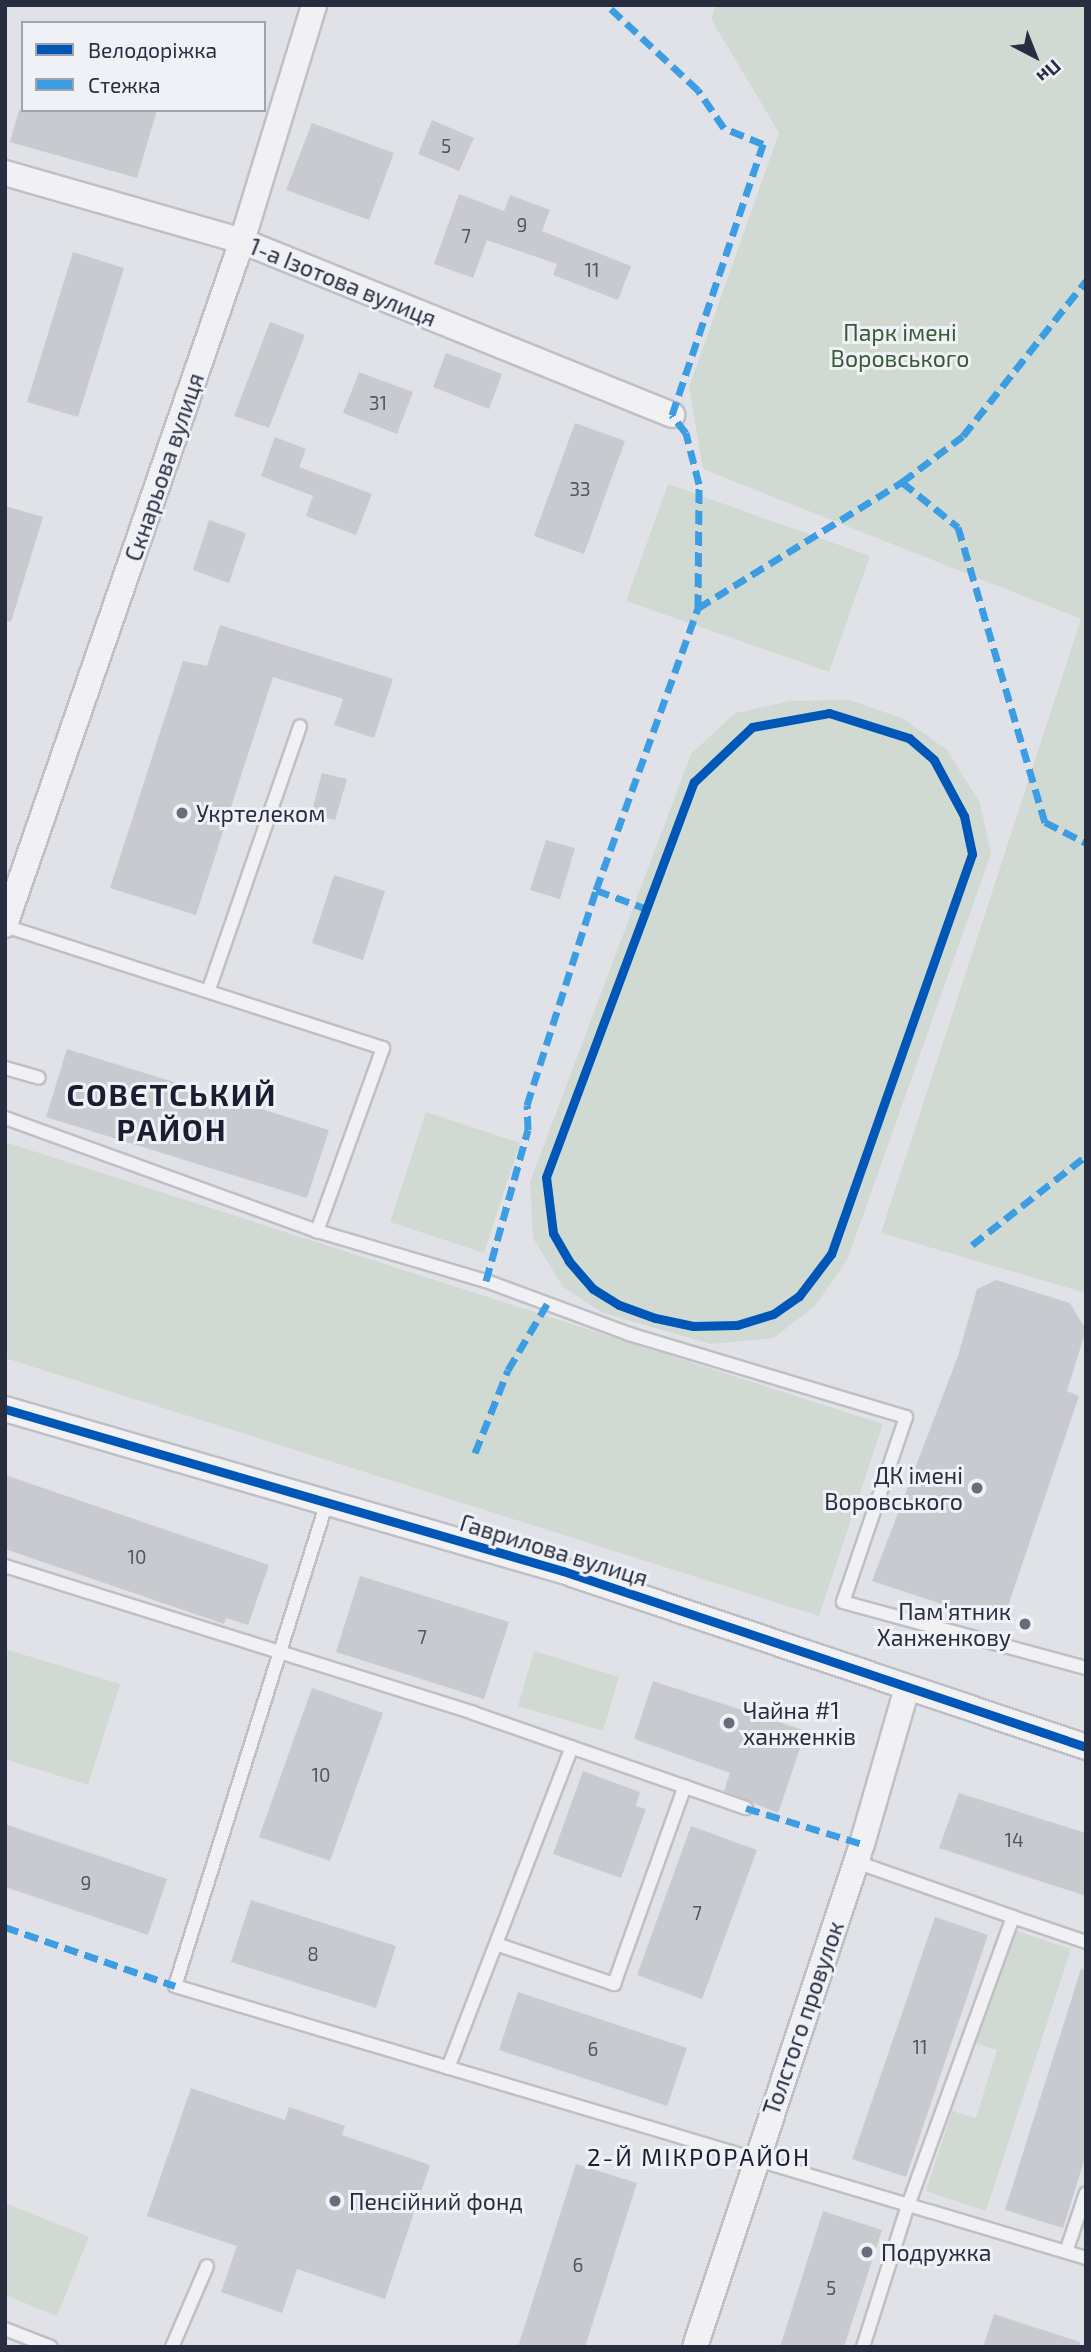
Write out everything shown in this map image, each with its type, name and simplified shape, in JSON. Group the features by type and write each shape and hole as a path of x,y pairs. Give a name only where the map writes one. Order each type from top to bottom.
{"street":[{"name":"Скнарьова вулиця","path":"5,926 242,241 315,6"},
{"name":"1-а Ізотова вулиця","path":"5,173 242,241 673,415"},
{"name":"Гаврилова вулиця","path":"5,1409 563,1571 1086,1747"},
{"name":"Толстого провулок","path":"695,2347 856,1862 907,1688"}],"lane":[{"path":"209,989 300,726"},
{"path":"5,926 209,989 383,1048 317,1231"},
{"path":"5,1068 39,1078"},
{"path":"5,1118 317,1231 485,1281 629,1334 906,1417 843,1602 1086,1668"},
{"path":"327,1502 175,1986 1086,2258"},
{"path":"5,1566 572,1747 746,1808"},
{"path":"448,2068 572,1747"},
{"path":"496,1944 614,1984 685,1786"},
{"path":"856,1862 1086,1941"},
{"path":"863,2347 908,2204 1013,1917"},
{"path":"1066,2252 1086,2193"},
{"path":"172,2347 207,2266"},
{"path":"5,2329 51,2347"}],"green space":[{"name":"Парк імені Воровського","path":"716,5 1086,5 1086,1293 881,1233 1081,619 703,469 689,387 779,133 711,19"},
{"path":"668,484 870,556 829,672 626,601"},
{"path":"850,700 904,719 947,750 980,803 991,854 848,1258 816,1305 774,1338 711,1344 603,1313 563,1287 533,1238 530,1182 691,754 735,713 790,701"},
{"path":"426,1112 520,1143 484,1253 390,1222"},
{"path":"5,1142 883,1424 819,1616 5,1358"},
{"path":"5,1649 120,1684 88,1785 5,1759"},
{"path":"534,1651 619,1677 603,1731 518,1706"},
{"path":"1011,1929 1071,1949 986,2211 926,2191 952,2111 976,2118 997,2050 974,2043"},
{"path":"5,2203 89,2237 57,2316 5,2295"}],"building":[{"path":"19,110 156,112 137,178 10,142"},
{"path":"432,120 474,138 459,171 418,154"},
{"path":"312,123 394,153 369,220 286,190"},
{"path":"459,194 504,211 510,195 550,210 542,231 631,266 618,300 553,275 557,264 487,240 473,278 434,264"},
{"path":"73,252 124,268 78,417 27,402"},
{"path":"270,322 305,335 269,428 234,416"},
{"path":"446,353 502,374 489,409 433,387"},
{"path":"359,372 413,392 397,434 343,413"},
{"path":"575,423 625,441 584,554 534,536"},
{"path":"275,437 306,449 299,467 372,494 356,535 306,516 313,496 261,476"},
{"path":"5,506 43,517 11,622 5,621"},
{"path":"209,520 246,533 229,583 193,570"},
{"name":"Укртелеком","path":"220,625 393,679 374,738 334,725 343,699 273,677 196,915 110,888 183,661 207,666"},
{"path":"322,773 347,779 335,820 311,814"},
{"path":"546,840 575,848 560,899 530,890"},
{"path":"334,875 385,891 363,960 312,943"},
{"path":"67,1049 329,1130 307,1198 46,1117"},
{"name":"ДК імені Воровського","path":"996,1280 1070,1303 1086,1330 1067,1391 1079,1396 1002,1624 872,1581 958,1356 977,1289"},
{"path":"5,1475 269,1565 248,1625 226,1618 224,1624 5,1549"},
{"path":"360,1576 509,1622 484,1699 336,1652"},
{"path":"653,1681 806,1731 778,1813 724,1791 730,1773 634,1739"},
{"path":"312,1688 383,1713 330,1861 259,1837"},
{"path":"583,1771 640,1792 636,1806 646,1809 621,1878 553,1854"},
{"path":"959,1793 1086,1833 1086,1896 939,1848"},
{"path":"5,1824 167,1879 148,1935 5,1887"},
{"path":"691,1826 757,1850 702,1999 637,1975"},
{"path":"251,1900 396,1946 376,2008 231,1962"},
{"path":"935,1917 988,1935 906,2177 852,2159"},
{"path":"1081,1969 1086,1970 1086,2155 1063,2228 1005,2210"},
{"path":"518,1992 687,2048 667,2106 499,2050"},
{"name":"Пенсійний фонд","path":"191,2088 285,2120 289,2107 345,2126 342,2135 430,2165 385,2299 297,2269 282,2313 221,2292 237,2246 147,2216"},
{"path":"576,2164 637,2183 585,2347 518,2347"},
{"path":"823,2211 882,2230 844,2347 780,2347"},
{"path":"994,2314 1080,2342 1080,2347 983,2347"}],"marked path":[{"path":"486,1281 528,1130 527,1105 596,890 698,608 699,484 686,433 672,415 763,144 724,128 698,90 607,5"},
{"path":"698,608 902,482 963,436 1086,281"},
{"path":"902,482 958,527 1045,822 1086,843"},
{"path":"596,890 647,909"},
{"path":"972,1245 1086,1156"},
{"path":"475,1453 508,1370 547,1304"},
{"path":"746,1808 862,1844"},
{"path":"5,1927 175,1986"}],"cycle path":[{"path":"829,713 909,738 934,760 964,816 972,854 831,1254 799,1296 773,1314 737,1325 693,1326 655,1318 619,1305 593,1289 569,1261 553,1233 546,1177 694,782 752,727 829,713"},
{"path":"5,1409 563,1571 1086,1747"}],"place":[{"name":"Укртелеком","path":"182,813"},
{"name":"ДК імені Воровського","path":"977,1488"},
{"name":"Пам'ятник Ханженкову","path":"1025,1624"},
{"name":"Чайна #1 ханженків","path":"729,1723"},
{"name":"Пенсійний фонд","path":"335,2201"},
{"name":"Подружка","path":"867,2252"}],"district":[{"name":"СОВЄТСЬКИЙ РАЙОН","path":"172,1111"},
{"name":"2-Й МІКРОРАЙОН","path":"699,2157"}]}
